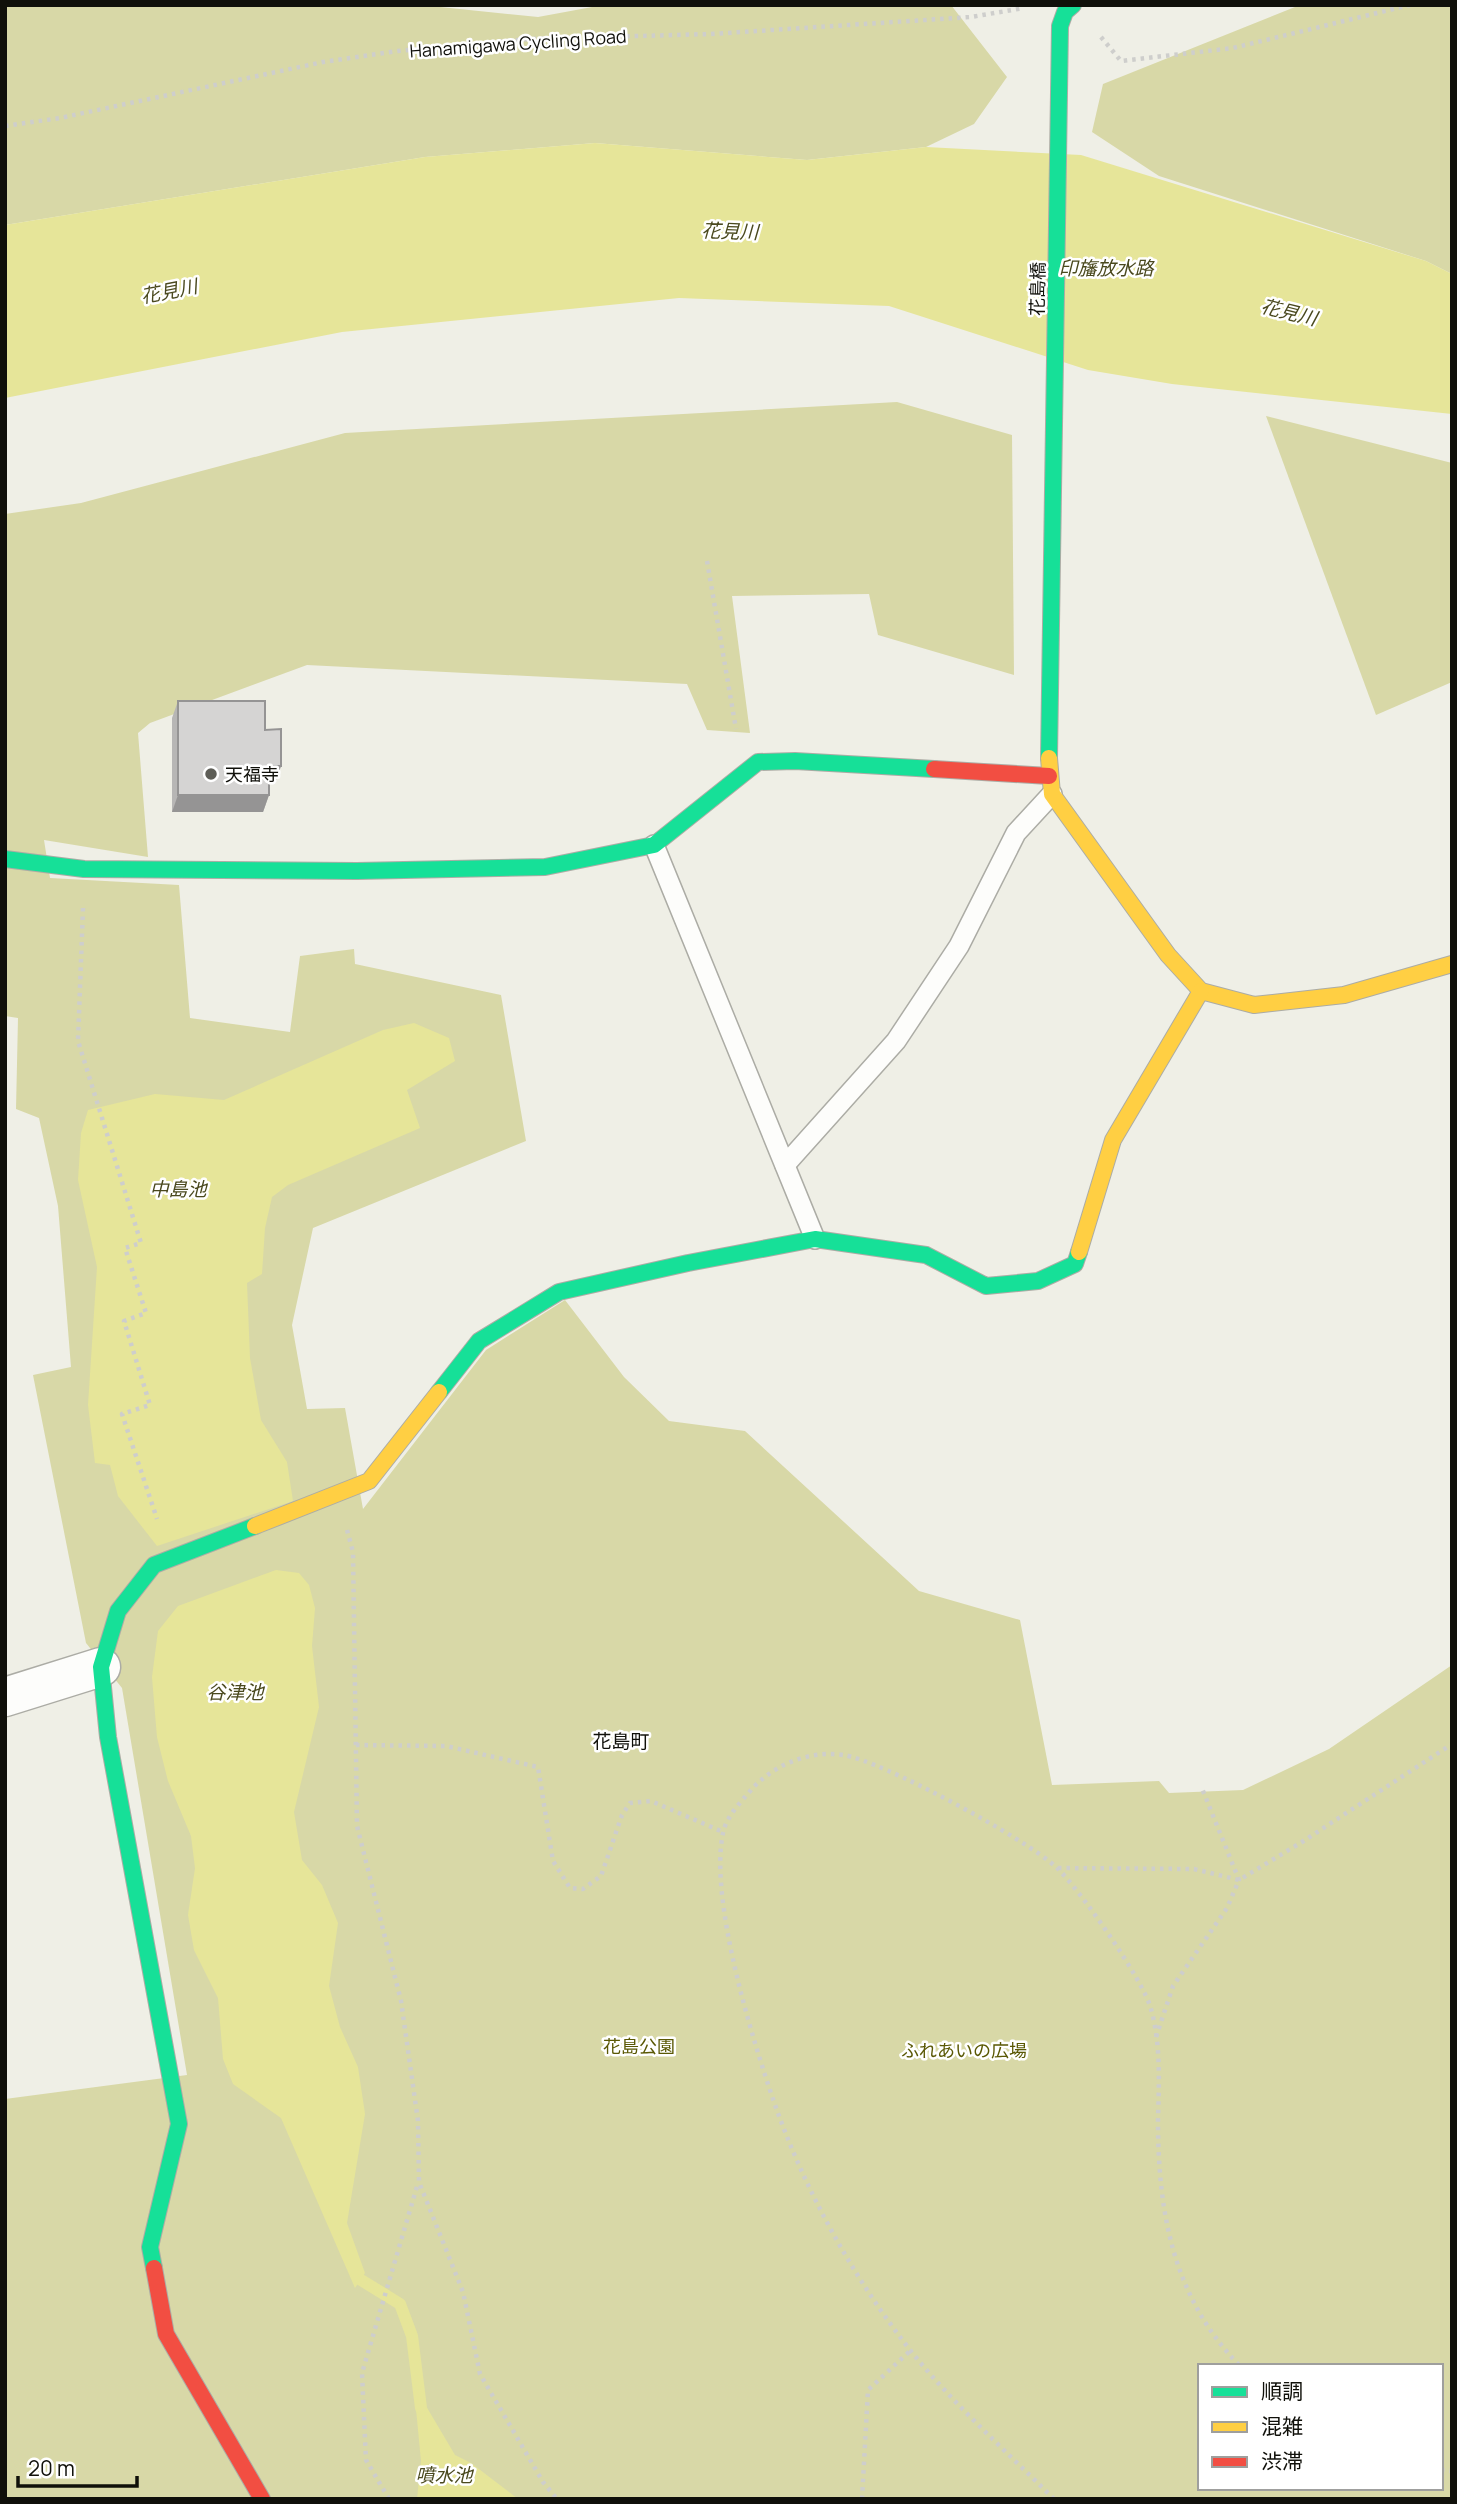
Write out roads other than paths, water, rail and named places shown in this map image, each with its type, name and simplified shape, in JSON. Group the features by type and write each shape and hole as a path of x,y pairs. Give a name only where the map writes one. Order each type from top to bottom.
{"street":[{"name":"花島橋","path":"1051,785 1060,26 1065,12 1073,5"},
{"path":"5,859 84,869 357,871 545,867 654,845 758,762 795,761 1051,785 1168,955 1200,991 1254,1005 1344,995 1452,964"},
{"path":"262,2499 166,2334 150,2247 179,2124 108,1737 101,1667 118,1611 154,1565 369,1481 479,1341 559,1292 688,1263 815,1239 926,1255 986,1286 1038,1281 1076,1264 1113,1140 1200,991"},
{"path":"5,1698 101,1667"}],"lane":[{"path":"785,1165 896,1041 959,946 1016,834 1051,785"},
{"path":"654,845 815,1239"}],"water":[{"name":"印旛放水路","path":"595,143 807,160 926,147 1081,155 1426,261 1452,274 1452,414 1172,384 1088,370 889,306 679,298 342,332 5,398 5,225 425,157"},
{"name":"中島池","path":"414,1023 449,1038 455,1061 407,1090 420,1128 288,1185 272,1197 265,1228 262,1274 247,1283 250,1358 261,1420 287,1462 293,1501 157,1546 118,1496 110,1465 95,1463 88,1405 97,1267 78,1180 81,1133 88,1110 155,1094 224,1100 383,1030"},
{"name":"谷津池","path":"276,1570 299,1573 309,1585 315,1608 312,1646 319,1707 294,1812 302,1860 322,1885 338,1923 329,1986 340,2027 358,2067 365,2114 347,2223 365,2273 355,2288 281,2118 233,2084 223,2059 218,1998 194,1950 188,1915 195,1868 191,1836 168,1781 157,1737 152,1677 158,1631 178,1606"},
{"name":"噴水池","path":"426,2406 455,2455 471,2463 518,2499 417,2499 421,2461 416,2409"}],"waterway":[{"path":"361,2280 400,2304 412,2336 421,2408"}],"place":[{"name":"天福寺","path":"211,774"}],"district":[{"name":"花島町","path":"621,1741"}],"water label":[{"name":"花見川","path":"730,231"},
{"name":"花見川","path":"169,291"},
{"name":"花見川","path":"1289,312"}],"park label":[{"name":"花島公園","path":"639,2046"},
{"name":"ふれあいの広場","path":"964,2050"}]}
